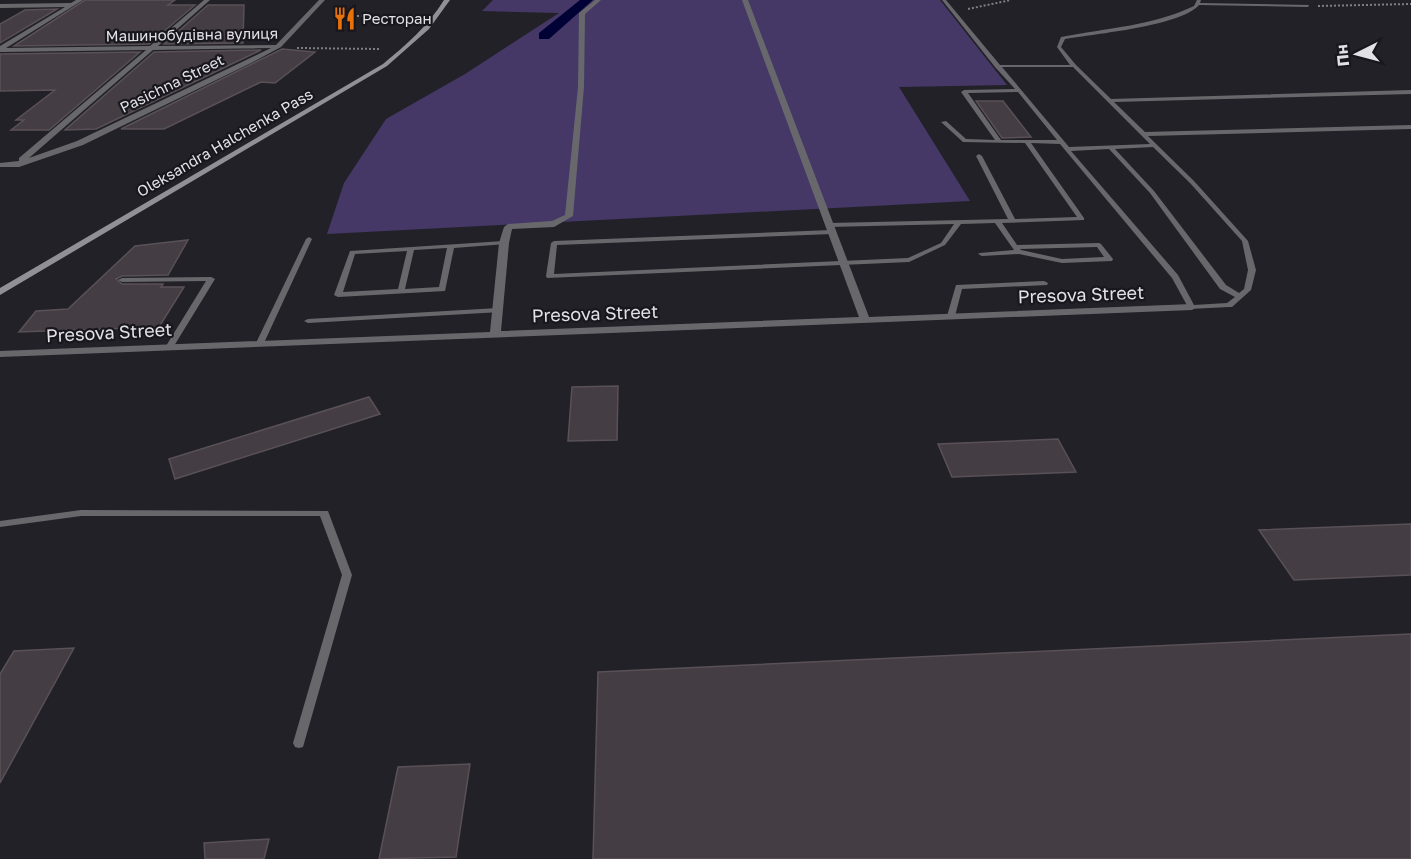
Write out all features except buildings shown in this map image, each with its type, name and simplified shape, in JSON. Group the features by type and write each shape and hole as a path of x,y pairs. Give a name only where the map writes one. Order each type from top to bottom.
{"main road":[{"name":"Oleksandra Halchenka Pass","path":"0,292 385,65 418,38 440,14 447,0"}],"street":[{"path":"0,49 80,0"},
{"path":"16,165 207,0"},
{"name":"Pasichna Street","path":"0,165 16,165 80,143 279,46 322,0"},
{"path":"495,334 504,243 508,227 555,225 569,216 581,87 582,13 598,0"},
{"path":"746,0 865,320"},
{"path":"0,6 72,5"},
{"name":"Машинобудівна вулиця","path":"0,49 279,46"},
{"name":"Presova Street","path":"0,354 1192,307"}],"lane":[{"path":"944,0 1017,91 1175,277 1192,307 1229,304 1246,290 1252,270 1245,241 1155,145 1074,66 1059,46 1063,38 1152,24 1180,16 1198,2 1308,6"},
{"path":"997,66 1074,66"},
{"path":"999,141 964,92 1017,91"},
{"path":"1110,102 1411,92"},
{"path":"944,123 965,141 1061,141"},
{"path":"1144,134 1411,127"},
{"path":"959,222 943,244 909,260 550,276 554,243 959,222 1082,219 1026,141"},
{"path":"1067,149 1155,145"},
{"path":"1110,147 1152,192 1223,287 1239,296"},
{"path":"979,156 1012,220"},
{"path":"982,254 1017,250 1099,245 1109,259 1062,261 1017,250 997,221"},
{"path":"260,343 309,239"},
{"path":"451,246 442,289 338,295 352,252 411,249 451,246 504,243"},
{"path":"401,291 411,249"},
{"path":"122,280 211,279 170,346"},
{"path":"951,316 959,287 1044,283"},
{"path":"308,321 498,310"},
{"path":"0,524 81,513 324,513 347,574 299,743"}],"path":[{"path":"952,9 972,9 1011,0"},
{"path":"1308,6 1411,4"},
{"path":"345,16 421,16"},
{"name":"Машинобудівна вулиця","path":"279,46 383,50"}],"shaded area":[{"path":"493,0 940,0 1007,85 899,87 970,201 327,234 344,183 386,119 465,74 559,13 482,11"}],"waterway":[{"path":"544,36 587,0"}],"place":[{"name":"Ресторан","path":"344,19"}]}
